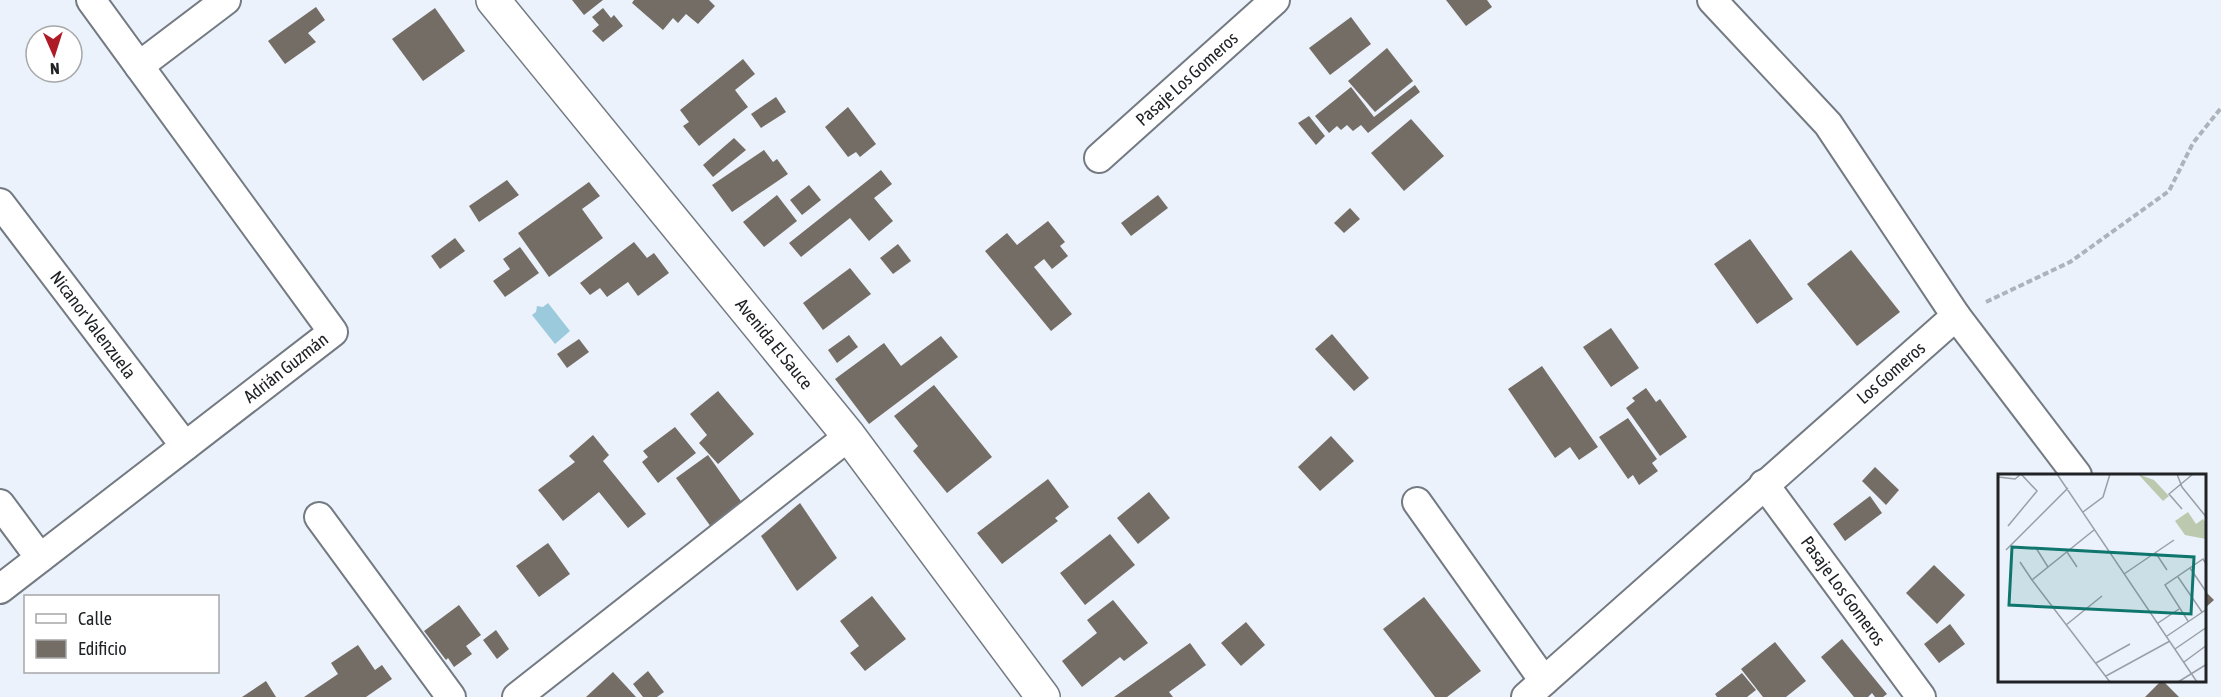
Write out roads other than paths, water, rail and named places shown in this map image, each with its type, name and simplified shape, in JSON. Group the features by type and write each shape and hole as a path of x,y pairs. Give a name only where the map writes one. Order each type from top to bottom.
{"street":[{"name":"Adrián Guzmán","path":"0,589 333,332 91,0"},
{"path":"140,66 226,0"},
{"name":"Avenida El Sauce","path":"493,0 849,436 1043,697"},
{"name":"Pasaje Los Gomeros","path":"1099,158 1275,0"},
{"path":"1712,0 1828,124 1956,316 2076,474"},
{"name":"Nicanor Valenzuela","path":"0,203 185,446"},
{"name":"Los Gomeros","path":"1535,689 1956,316"},
{"path":"517,697 849,436"},
{"name":"Pasaje Los Gomeros","path":"1764,484 1921,697"},
{"path":"1417,502 1535,689"},
{"path":"0,504 40,558"},
{"path":"319,517 451,697"}],"water":[{"path":"548,303 570,331 555,344 532,315 536,312 537,306 543,307"}]}
